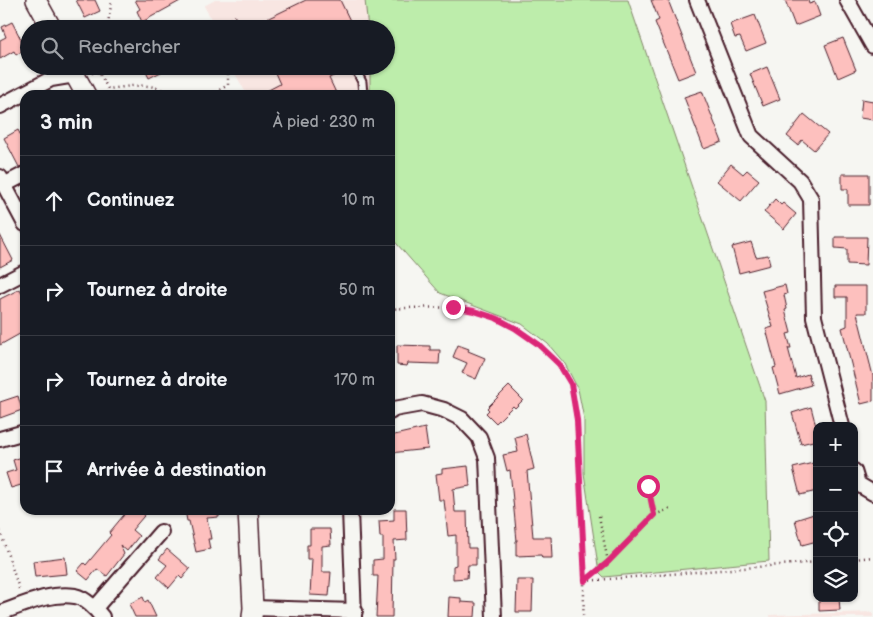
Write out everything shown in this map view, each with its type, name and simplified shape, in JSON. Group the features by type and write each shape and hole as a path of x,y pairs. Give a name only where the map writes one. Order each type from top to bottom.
{"street":[{"path":"36,0 47,20"},
{"path":"697,0 752,136 800,181 811,199 814,318 841,422"},
{"path":"847,0 873,46"},
{"path":"30,90 62,75"},
{"path":"75,75 83,90"},
{"path":"0,106 20,95"},
{"path":"20,176 2,181 20,215"},
{"path":"0,285 20,275"},
{"path":"395,409 422,404 436,408 462,419 479,437 487,458 494,617"},
{"path":"0,439 20,433"},
{"path":"858,484 873,493"},
{"path":"248,515 252,612 355,614 350,515"},
{"path":"0,613 49,597 76,596 99,613 161,532"}],"lane":[{"path":"358,75 362,82 363,90"}],"path":[{"path":"109,20 112,0"},
{"path":"228,20 238,15"},
{"path":"101,75 108,89 141,85 164,90"},
{"path":"220,90 228,85 228,75"},
{"path":"395,309 432,306 453,307 496,318 538,344 559,364 571,384 577,420 585,581 583,617"},
{"path":"648,486 654,515"},
{"path":"585,581 608,562 654,515 670,509"},
{"path":"599,516 608,562"},
{"path":"0,531 25,605"},
{"path":"858,559 873,557"},
{"path":"585,581 813,562"}],"shaded area":[{"path":"215,0 365,0 367,20 212,20 204,6"},
{"path":"236,75 370,75 370,90 244,90"},
{"path":"873,612 873,617 770,617 770,615"}],"green space":[{"path":"365,0 628,0 765,401 769,561 604,577 599,572 584,473 584,419 578,389 565,364 548,344 522,324 440,293 395,242 395,90 370,90 370,75 395,75 395,20 367,20"}],"building":[{"path":"76,0 95,0 100,11 85,18"},
{"path":"135,0 182,0 146,20 141,20 137,11 140,9"},
{"path":"306,0 340,0 350,20 265,20"},
{"path":"651,0 668,0 696,72 678,79 655,22 659,20"},
{"path":"785,0 808,0 809,4 815,2 820,16 795,26"},
{"path":"755,15 766,43 746,51 740,37 735,38 730,24"},
{"path":"12,22 20,37 20,53 16,55 14,51 0,59 0,40 6,37 2,27"},
{"path":"843,38 856,70 838,78 825,45"},
{"path":"767,67 780,99 763,106 750,74"},
{"path":"276,75 336,75 329,78 335,90 269,90 280,84"},
{"path":"702,91 722,142 704,149 684,97"},
{"path":"862,99 873,101 873,120 860,118"},
{"path":"804,114 828,134 814,150 802,140 798,145 787,136"},
{"path":"18,130 20,134 20,167 19,167 4,138"},
{"path":"731,164 743,174 747,170 759,180 741,201 717,181"},
{"path":"842,174 869,174 869,205 848,205 848,189 842,189"},
{"path":"775,199 796,214 784,229 764,212"},
{"path":"0,235 13,260 0,267"},
{"path":"835,237 867,237 866,265 847,264 847,249 835,248"},
{"path":"751,242 756,257 768,255 770,265 739,273 732,247"},
{"path":"785,285 787,294 784,295 787,309 785,310 791,333 787,334 791,348 788,348 796,378 808,374 811,385 780,394 773,368 776,367 766,329 773,327 762,291"},
{"path":"835,286 866,286 866,313 857,313 873,376 873,401 861,404 842,328 847,326 847,297 835,297"},
{"path":"20,289 20,334 0,345 0,299"},
{"path":"397,345 430,346 430,350 440,350 439,364 408,363 407,366 397,365"},
{"path":"458,345 485,358 476,379 462,373 467,363 453,357"},
{"path":"509,386 523,400 515,408 513,406 496,423 486,413 489,410 487,408"},
{"path":"18,396 20,411 0,418 0,402"},
{"path":"811,407 815,422 813,422 813,441 801,444 792,413"},
{"path":"425,428 428,449 395,452 395,435"},
{"path":"526,434 534,469 527,471 533,537 551,537 552,558 542,558 541,555 516,556 517,541 510,470 507,471 503,455 518,452 515,437"},
{"path":"20,458 20,485 11,488 6,473 16,470 13,460"},
{"path":"813,463 813,492 800,495 793,468"},
{"path":"468,466 470,486 453,489 455,512 467,512 468,548 476,548 476,565 468,565 467,578 453,579 453,566 456,565 456,535 448,536 444,500 439,500 436,474 442,473 442,469"},
{"path":"395,509 406,509 407,540 394,541 392,617 376,617 378,576 373,576 373,560 383,559 383,537 380,537 379,521 394,520"},
{"path":"813,514 813,542 802,545 795,520"},
{"path":"124,515 145,515 132,530 139,536 127,551 120,545 124,554 107,576 97,569 88,580 77,571 84,563 86,565 111,535 109,533"},
{"path":"186,515 219,515 219,517 207,518 211,539 208,539 210,549 196,552 189,521 187,521"},
{"path":"310,529 330,529 331,545 322,546 322,572 331,572 329,596 310,595 312,559 307,559 307,545 310,545"},
{"path":"167,549 190,569 182,579 179,576 169,588 157,577 167,565 159,559"},
{"path":"65,557 67,574 35,577 33,561"},
{"path":"517,580 533,580 532,612 516,612"},
{"path":"143,597 145,602 148,600 156,617 135,617 129,604"},
{"path":"449,597 461,598 461,602 476,603 475,617 448,617"},
{"path":"819,602 839,602 840,610 819,611"}],"route":[{"path":"453,307 496,318 515,328 538,344 559,364 571,384 577,420 585,581 608,562 654,515 648,486"}]}
